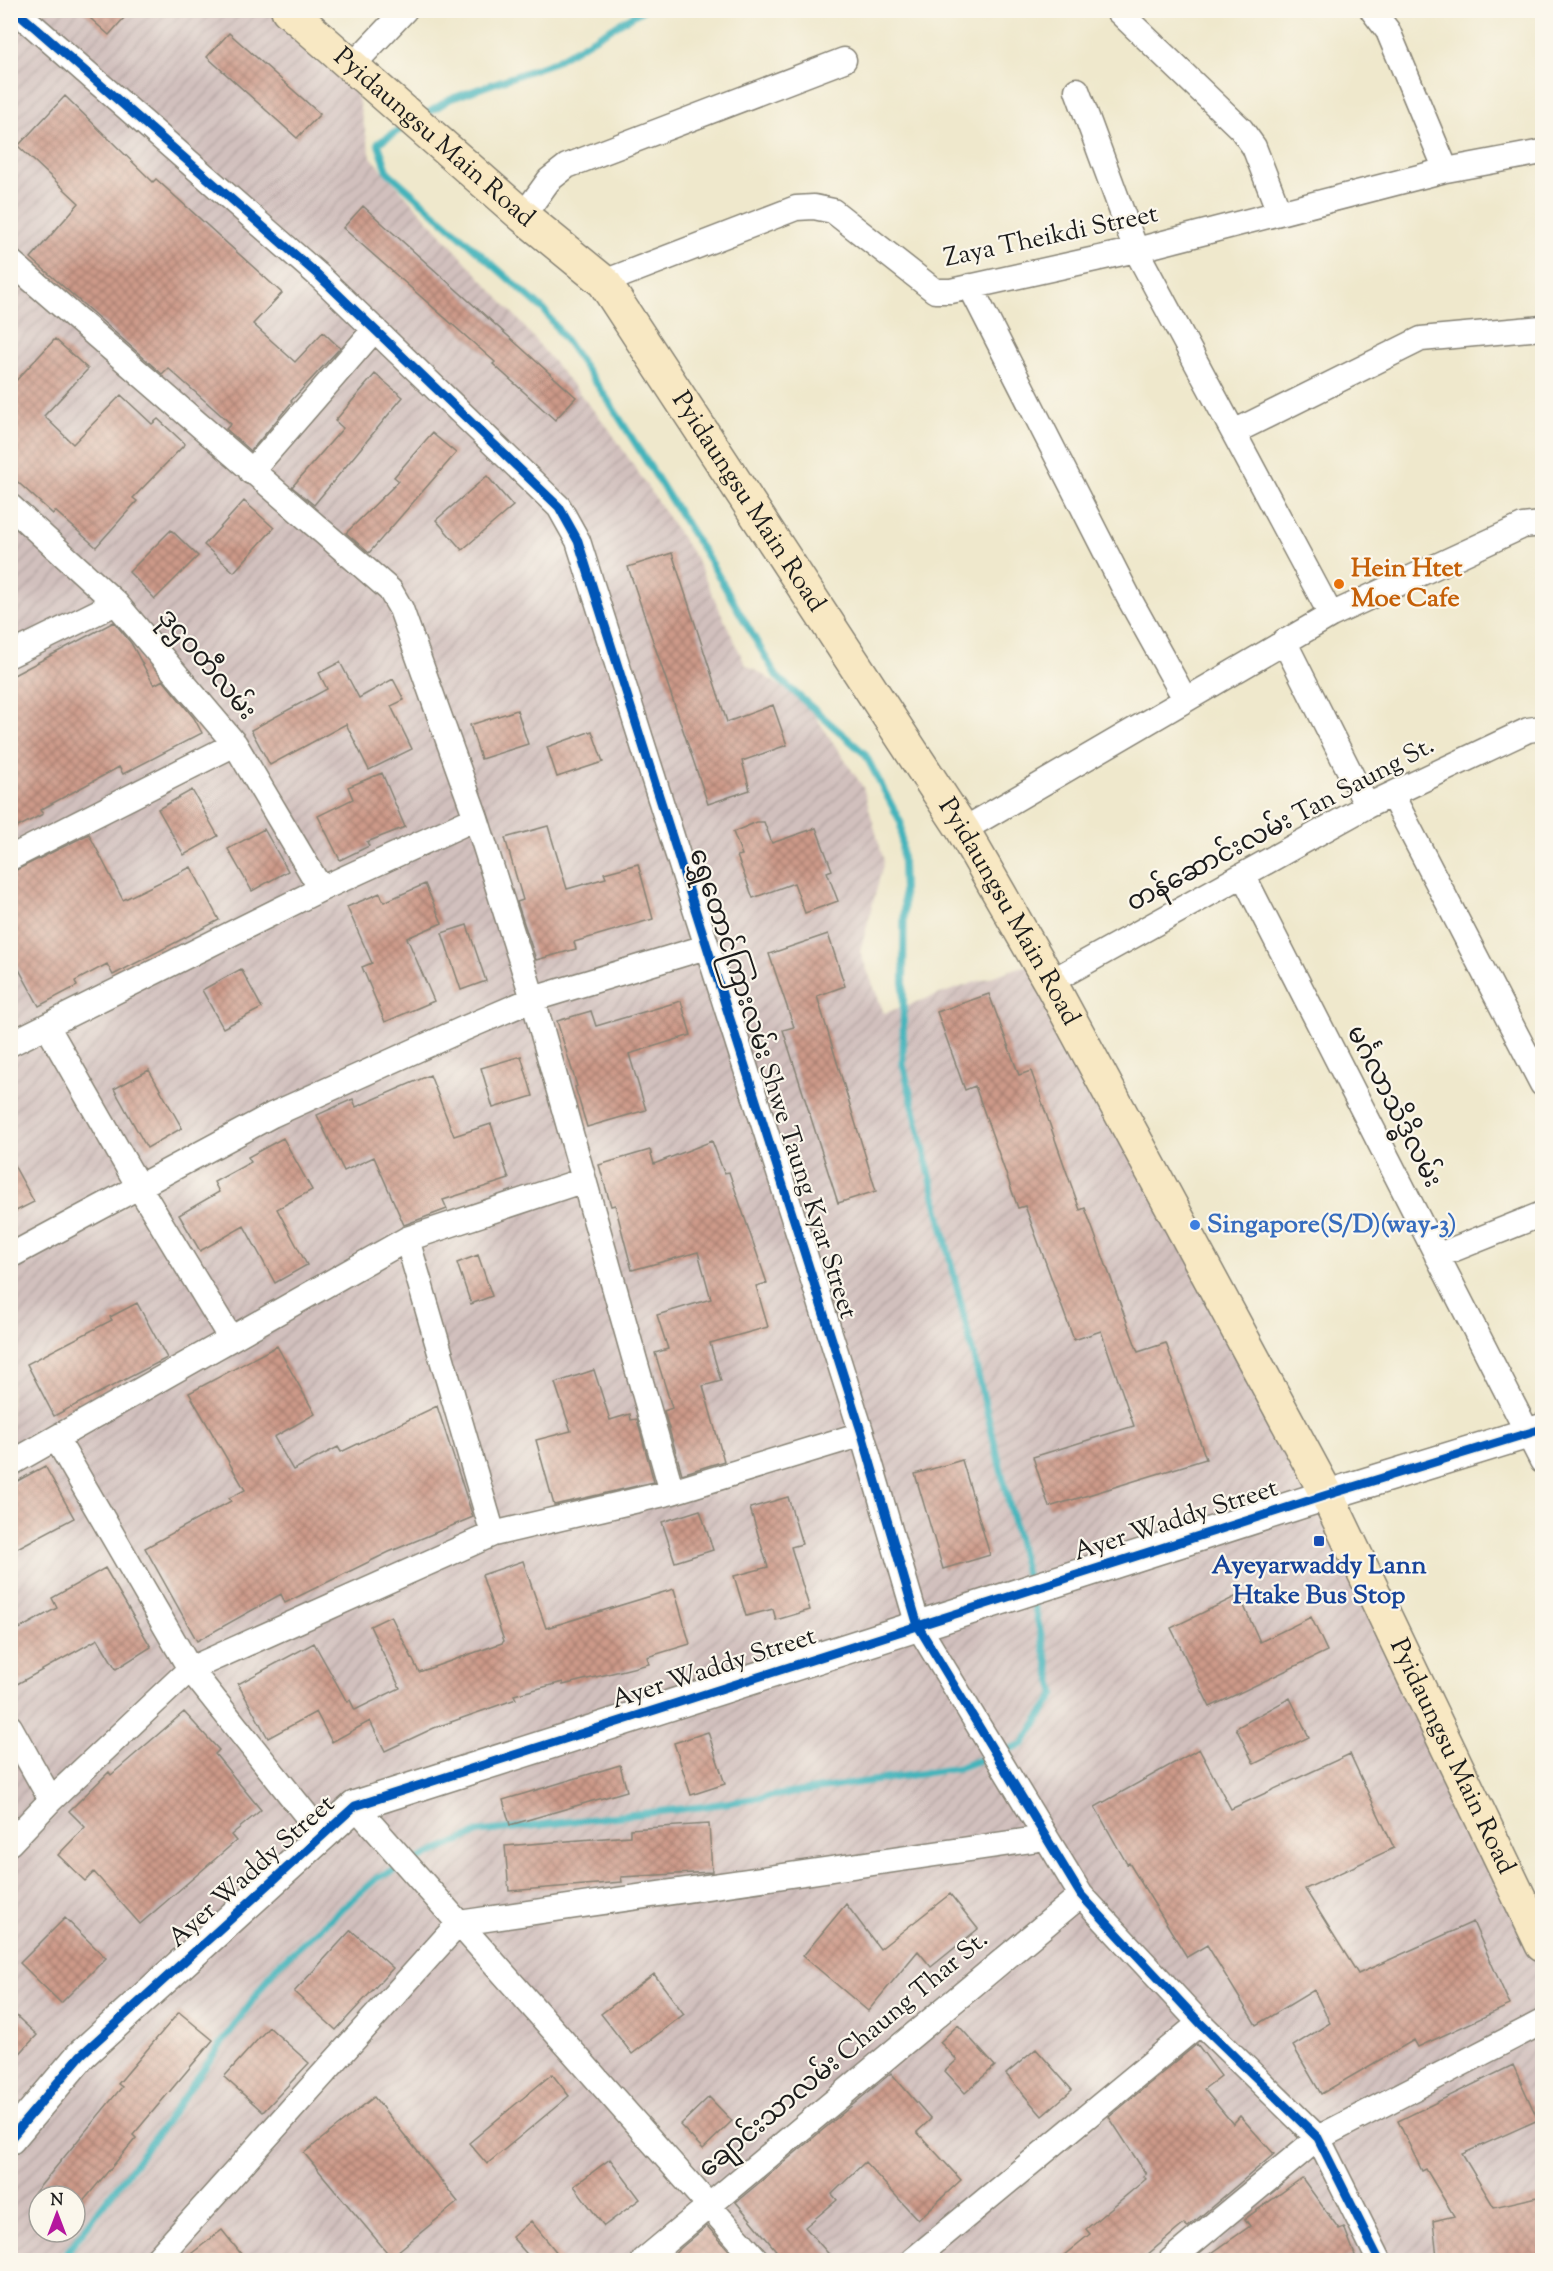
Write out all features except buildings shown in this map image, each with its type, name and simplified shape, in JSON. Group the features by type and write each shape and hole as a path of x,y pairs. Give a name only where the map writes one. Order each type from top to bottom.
{"main road":[{"name":"Pyidaungsu Main Road","path":"288,10 523,216 604,282 963,830 1050,982 1327,1495 1542,1945"}],"street":[{"name":"ရွှေတောင်ကြားလမ်း Shwe Taung Kyar Street","path":"15,10 317,274 559,507 578,541 862,1434 918,1626 1081,1895 1200,2023 1318,2138 1379,2260"},
{"path":"351,67 405,10"},
{"path":"1117,10 1241,129 1254,147 1279,212"},
{"path":"1372,10 1388,31 1446,170"},
{"path":"523,216 549,180 567,166 844,60"},
{"path":"1077,90 1136,250 1331,615"},
{"name":"Zaya Theikdi Street","path":"604,282 796,208 814,207 833,211 935,291 970,286 1136,250 1446,170 1542,152"},
{"path":"10,261 390,590 401,609 476,818 533,999 672,1492"},
{"path":"970,286 1125,590 1185,699"},
{"path":"1234,432 1421,339 1542,328"},
{"path":"251,472 375,329"},
{"name":"ဒုဌဝတီလမ်း","path":"10,506 116,603 235,744 321,889"},
{"path":"963,830 1331,615 1523,526 1542,524"},
{"path":"10,655 116,603"},
{"path":"1284,641 1367,806"},
{"name":"တန်ဆောင်းလမ်း Tan Saung St.","path":"1050,982 1367,806 1528,730 1542,728"},
{"path":"10,858 235,744"},
{"path":"1392,795 1542,1084"},
{"path":"10,1044 321,889 476,818"},
{"name":"မင်္ဂလာသိဒ္ဓိလမ်း","path":"1243,875 1437,1256 1536,1431 1542,1461"},
{"path":"10,1256 272,1115 533,999 706,947"},
{"path":"47,1026 139,1187 231,1339"},
{"path":"10,1464 407,1239 584,1180"},
{"path":"1437,1256 1542,1214"},
{"path":"407,1239 493,1534"},
{"name":"Ayer Waddy Street","path":"10,2139 81,2055 355,1806 1327,1495 1536,1431"},
{"path":"10,1843 51,1800 190,1669 493,1534 672,1492 862,1434"},
{"path":"56,1438 190,1669 322,1836"},
{"path":"10,1727 51,1800"},
{"path":"355,1806 757,2260"},
{"path":"156,2260 459,1923 1045,1838"},
{"name":"ချောင်းသာလမ်း Chaung Thar St.","path":"644,2260 1081,1895"},
{"path":"1171,2260 1318,2138 1542,2022"},
{"path":"914,2260 1200,2023"}],"shaded area":[{"path":"11,11 288,11 351,67 371,157 517,318 609,429 696,559 745,664 805,701 863,787 884,861 860,952 884,1013 1038,961 1542,1945 1542,2260 11,2260"}],"waterway":[{"path":"423,116 450,99 552,63 643,10"},
{"path":"406,126 378,143 388,172 544,310 606,397 711,563 777,677 865,754 901,823 904,904 903,1064 1028,1582"},
{"path":"1001,1752 1023,1744 1055,1694 1032,1596"},
{"path":"412,1862 479,1832 699,1807 958,1768 990,1756"},
{"path":"61,2260 158,2133 276,1967 378,1877 402,1867"}],"cycle path":[{"path":"15,10 317,274 559,507 578,541 862,1434 918,1626 1081,1895 1200,2023 1318,2138 1379,2260"},
{"path":"10,2139 81,2055 355,1806 1327,1495 1542,1429"}],"place":[{"name":"Hein Htet Moe Cafe","path":"1339,584"},
{"name":"Singapore(S/D)(way-3)","path":"1195,1225"},
{"name":"Ayeyarwaddy Lann Htake Bus Stop","path":"1319,1541"}]}
